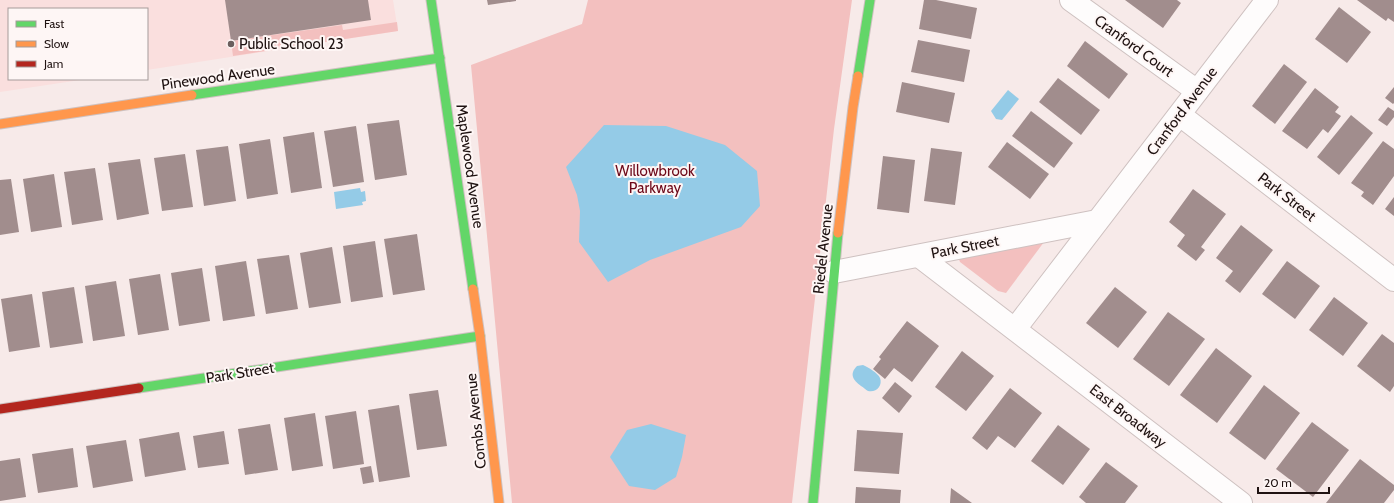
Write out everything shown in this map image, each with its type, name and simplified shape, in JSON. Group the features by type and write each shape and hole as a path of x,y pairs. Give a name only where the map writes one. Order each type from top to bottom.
{"street":[{"name":"Maplewood Avenue","path":"431,0 480,336"},
{"name":"Riedel Avenue","path":"813,503 834,272 853,108 870,0"},
{"name":"Cranford Court","path":"1071,0 1197,91"},
{"name":"Cranford Avenue","path":"1097,221 1267,0"},
{"name":"Pinewood Avenue","path":"0,124 440,58"},
{"name":"Park Street","path":"1180,115 1394,280"},
{"name":"Park Street","path":"834,272 1097,221"},
{"path":"1015,329 1097,221"},
{"name":"East Broadway","path":"919,256 1241,503"},
{"name":"Park Street","path":"0,409 480,336"},
{"name":"Combs Avenue","path":"480,336 499,503"}],"shaded area":[{"name":"Public School 23","path":"0,0 393,0 398,31 148,70 148,8 8,8 8,80 80,80 0,92"}],"green space":[{"name":"Willowbrook Parkway","path":"588,0 852,0 834,129 792,503 512,503 471,65 582,24"},
{"path":"397,22 398,31 233,56 231,41 342,25 343,30"},
{"path":"1044,242 1006,293 998,291 960,262 958,257"}],"water":[{"path":"1008,90 1019,99 1002,120 996,119 991,111"},
{"path":"604,125 666,126 725,145 757,171 760,206 741,227 650,260 608,282 579,242 580,211 577,195 566,167"},
{"path":"360,188 361,192 365,191 366,201 362,202 363,205 336,209 334,192"},
{"path":"863,365 875,372 880,378 881,384 874,391 868,391 858,384 853,377 853,372 857,366"},
{"path":"651,424 686,435 682,457 676,477 655,490 629,486 610,457 627,430"}],"building":[{"path":"225,0 368,0 371,20 231,41"},
{"path":"487,0 516,0 516,1 488,5"},
{"path":"924,0 936,0 977,8 971,39 919,29"},
{"path":"1125,0 1177,0 1181,3 1163,28"},
{"path":"1357,0 1394,0 1394,22 1388,18 1386,21"},
{"path":"1339,7 1371,32 1347,63 1315,39"},
{"path":"918,40 970,50 964,82 911,72"},
{"path":"1085,41 1128,74 1109,99 1067,66"},
{"path":"1284,64 1307,82 1275,124 1252,106"},
{"path":"1058,78 1100,110 1081,135 1039,102"},
{"path":"902,82 955,93 949,123 896,112"},
{"path":"1394,87 1394,103 1393,104 1385,98"},
{"path":"1315,88 1339,107 1335,112 1341,116 1328,133 1323,129 1307,149 1282,131"},
{"path":"1388,107 1394,111 1394,117 1387,126 1378,120"},
{"path":"1031,111 1073,143 1054,168 1012,136"},
{"path":"1351,115 1373,133 1339,175 1317,157"},
{"path":"399,120 407,175 375,180 367,124"},
{"path":"356,126 364,182 333,187 324,131"},
{"path":"314,132 322,188 291,193 283,137"},
{"path":"270,139 278,194 247,199 239,144"},
{"path":"1383,141 1394,149 1394,176 1373,205 1361,196 1364,192 1351,183"},
{"path":"1007,142 1049,174 1030,199 988,167"},
{"path":"228,146 236,201 204,206 196,150"},
{"path":"931,148 962,152 955,205 924,201"},
{"path":"185,154 193,207 162,211 154,158"},
{"path":"883,156 915,160 909,213 877,209"},
{"path":"140,159 149,214 117,220 108,163"},
{"path":"95,168 103,220 72,225 64,172"},
{"path":"54,174 62,227 31,232 23,179"},
{"path":"11,179 19,232 0,235 0,180"},
{"path":"1193,189 1226,214 1201,247 1205,250 1196,261 1177,246 1185,235 1169,222"},
{"path":"1394,197 1394,216 1385,209"},
{"path":"1241,225 1273,250 1240,293 1225,281 1233,271 1216,258"},
{"path":"417,234 425,290 393,295 384,239"},
{"path":"375,241 383,297 351,302 343,246"},
{"path":"332,247 341,303 309,308 300,253"},
{"path":"289,255 298,309 266,314 257,259"},
{"path":"246,261 255,316 223,321 215,266"},
{"path":"1287,261 1320,286 1295,319 1262,294"},
{"path":"202,268 210,321 179,326 171,273"},
{"path":"160,274 169,330 138,335 129,279"},
{"path":"116,281 125,336 93,341 85,286"},
{"path":"74,287 83,343 50,348 42,292"},
{"path":"1115,287 1147,312 1118,348 1086,323"},
{"path":"32,294 40,347 9,352 1,299"},
{"path":"1334,297 1368,323 1343,356 1309,330"},
{"path":"1168,312 1205,339 1169,386 1133,359"},
{"path":"907,321 939,346 912,382 894,368 885,379 873,369 881,359 879,357"},
{"path":"1382,334 1394,343 1394,386 1390,392 1357,366"},
{"path":"1216,348 1252,376 1217,423 1180,395"},
{"path":"962,351 994,376 966,411 935,387"},
{"path":"895,382 912,396 899,413 882,398"},
{"path":"1264,385 1300,413 1265,460 1229,433"},
{"path":"1010,388 1042,413 1015,448 998,436 987,450 972,438"},
{"path":"438,390 447,446 417,450 409,394"},
{"path":"399,405 410,477 379,482 368,410"},
{"path":"356,411 364,464 333,469 325,416"},
{"path":"315,413 323,466 292,471 284,418"},
{"path":"1312,422 1349,450 1313,497 1276,469"},
{"path":"270,424 278,470 245,475 238,429"},
{"path":"1058,425 1090,449 1063,485 1031,461"},
{"path":"857,430 903,433 899,474 854,471"},
{"path":"224,431 229,464 198,468 193,436"},
{"path":"179,432 186,470 145,477 139,439"},
{"path":"126,440 133,481 93,488 86,446"},
{"path":"73,448 78,487 38,493 32,454"},
{"path":"20,458 26,497 0,501 0,461"},
{"path":"1360,459 1394,485 1394,490 1384,503 1326,503"},
{"path":"1106,462 1138,486 1125,503 1086,503 1079,497"},
{"path":"371,466 374,482 363,484 360,468"},
{"path":"856,487 901,490 900,503 855,503"},
{"path":"951,488 972,503 950,503"}],"traffic: fast":[{"path":"431,0 473,289"},
{"path":"858,76 870,0"},
{"path":"192,95 440,58"},
{"path":"813,503 838,233"},
{"path":"139,388 480,336"}],"traffic: slow":[{"path":"838,233 858,76"},
{"path":"0,124 192,95"},
{"path":"473,289 480,336 499,503"}],"traffic: jam":[{"path":"0,409 139,388"}],"place":[{"name":"Public School 23","path":"231,44"}]}
